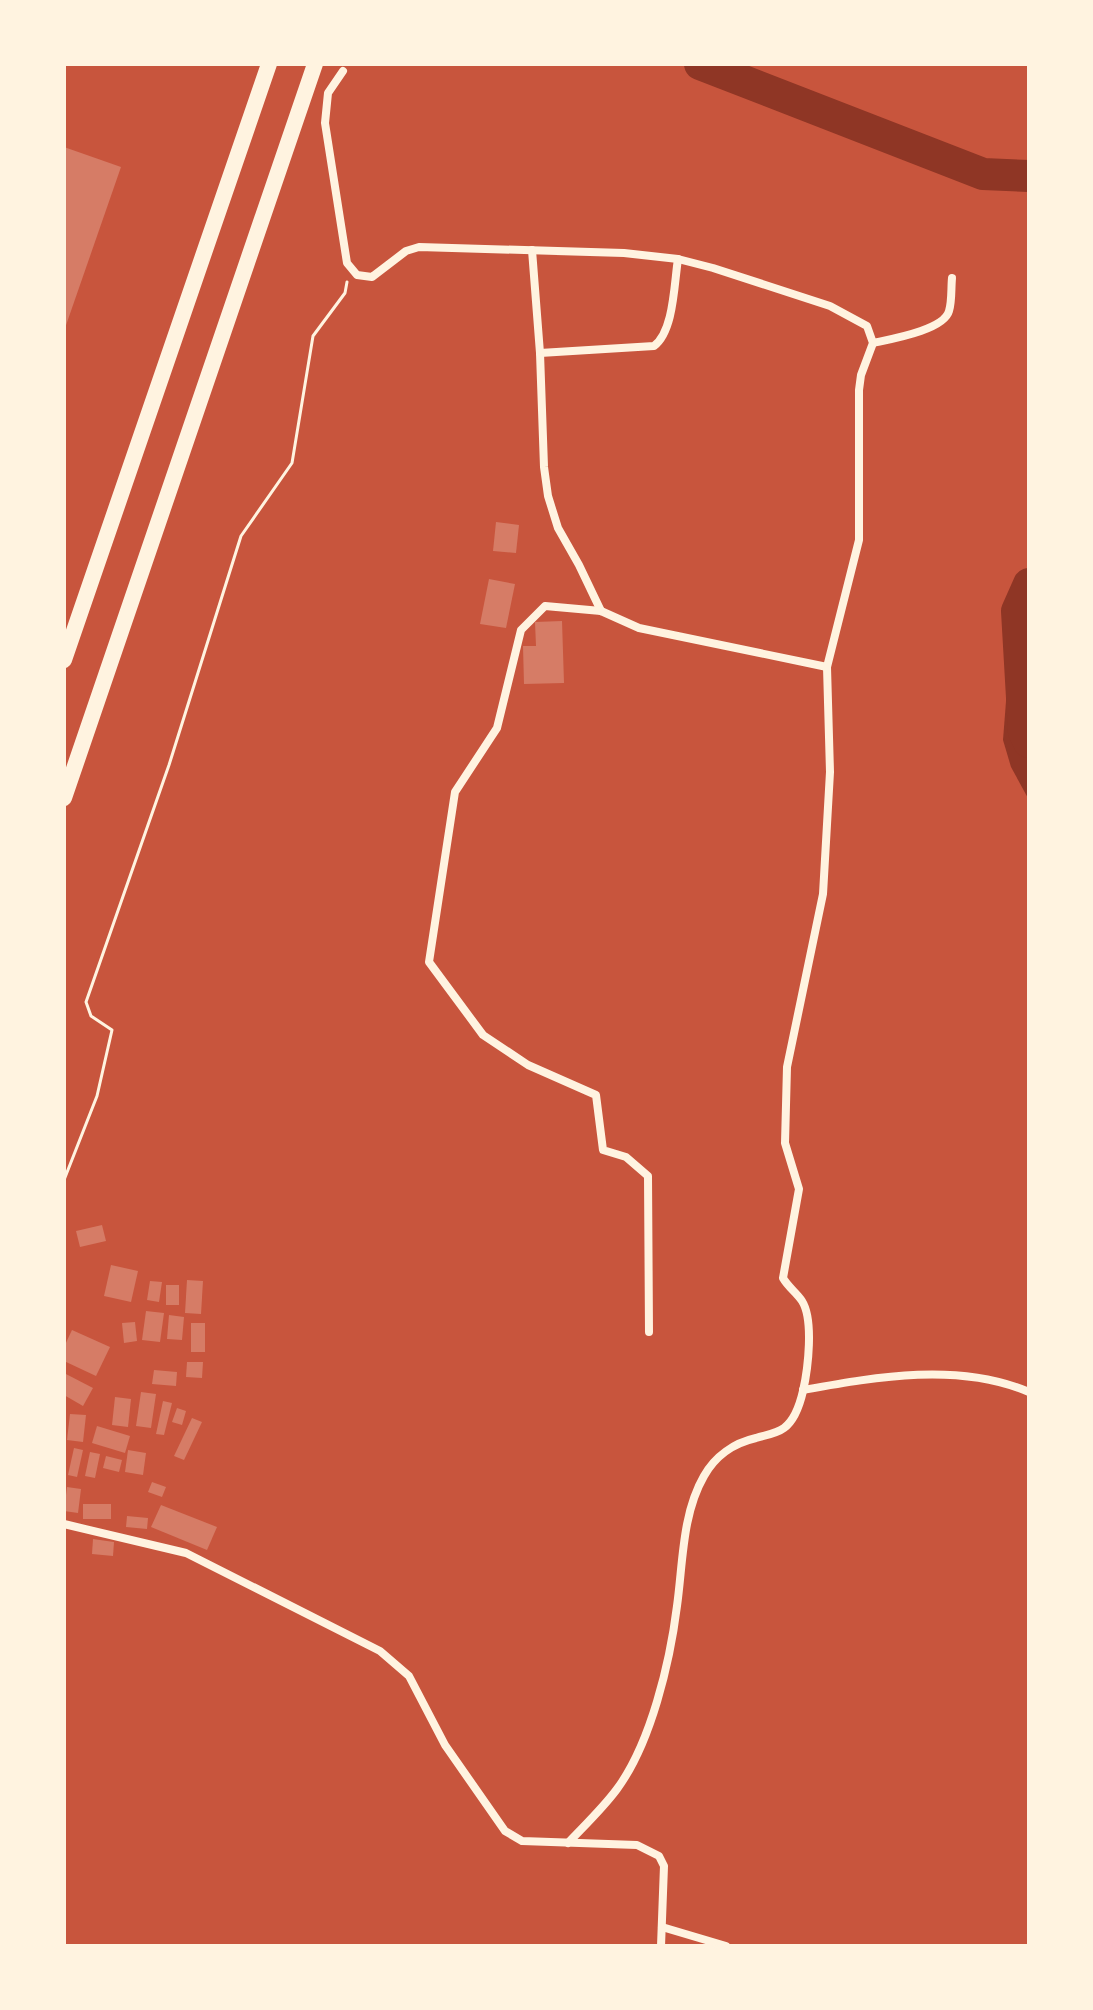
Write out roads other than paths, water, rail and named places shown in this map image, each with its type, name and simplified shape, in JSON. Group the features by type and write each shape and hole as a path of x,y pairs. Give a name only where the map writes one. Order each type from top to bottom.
{"highway":[{"path":"64,660 269,64"},
{"path":"64,798 315,64"}],"street":[{"path":"343,71 328,93 325,123 347,263 357,275 372,277 406,251 419,247 624,253 678,259 830,306 867,326 873,343 859,390 859,540 827,667 830,772 823,894 787,1067 785,1143 799,1189 783,1278 808,1313 808,1354 803,1390 787,1427 777,1433 737,1444 715,1459 704,1474 693,1498 687,1524 670,1657 651,1719 617,1789 568,1843"},
{"path":"532,250 548,496 558,528 601,611"},
{"path":"540,353 654,346 667,330 678,259"},
{"path":"873,343 923,331 941,323 949,313 952,278"},
{"path":"649,1332 648,1176 626,1157 603,1150 596,1095 528,1065 483,1035 429,962 455,792 497,728 521,630 545,606 601,611 639,628 827,667"},
{"path":"803,1390 892,1375 987,1379 1029,1392"},
{"path":"64,1524 186,1553 380,1651 409,1676 445,1745 505,1831 522,1841 637,1845 659,1856 664,1866 661,1946"},
{"path":"662,1927 726,1946"}],"waterway":[{"path":"700,64 983,174 1029,176"},
{"path":"1029,584 1017,611 1024,732 1029,742"}]}
